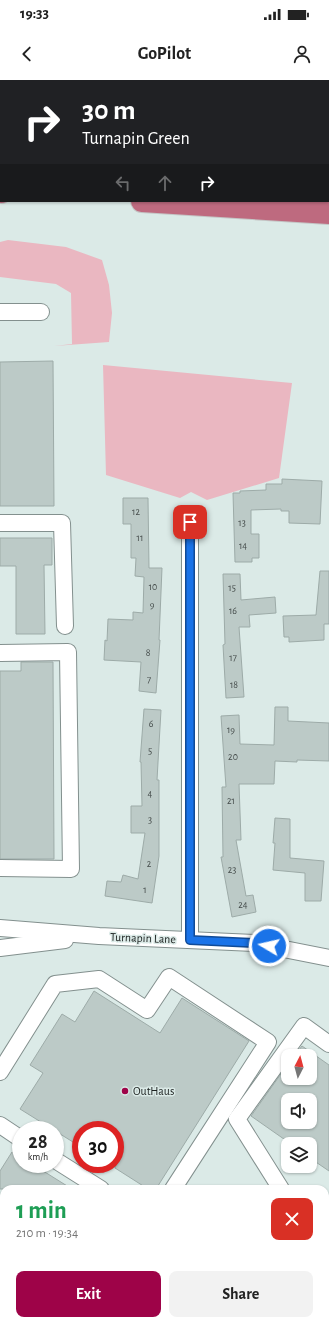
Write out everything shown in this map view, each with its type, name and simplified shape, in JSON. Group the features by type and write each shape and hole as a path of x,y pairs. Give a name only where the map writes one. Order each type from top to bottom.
{"highway":[{"path":"158,202 329,213"}],"street":[{"path":"0,312 41,312"},
{"path":"190,522 190,940"},
{"path":"0,523 62,523 65,626"},
{"path":"0,653 68,652 71,869 0,868"},
{"name":"Turnapin Lane","path":"0,928 99,936 254,943 329,958"},
{"name":"Turnapin Lane","path":"0,948 99,936"},
{"path":"0,1072 55,984 99,979 147,1010 169,977 268,1042 176,1185"},
{"path":"278,1185 237,1119 304,1026 329,1044"},
{"path":"0,1125 12,1133"},
{"path":"64,1166 94,1185"}],"shaded area":[{"path":"8,240 66,247 102,260 109,285 112,313 109,342 54,346 72,344 71,293 56,284 0,277 0,242"},
{"path":"103,365 292,383 279,478 207,500 191,492 180,498 106,475"}],"building":[{"path":"53,361 54,506 0,506 0,362"},
{"path":"282,479 322,481 320,524 289,523 289,511 281,511 281,509 251,510 251,534 259,534 259,558 252,558 252,562 235,562 233,493 240,493 240,491 266,490 266,484 282,484"},
{"path":"123,498 148,498 149,568 162,568 160,640 156,693 139,691 141,662 104,660 108,619 133,620 133,612 143,613 144,577 135,576 136,558 131,558 131,524 123,524"},
{"path":"0,538 52,538 52,565 44,565 45,634 16,634 16,566 0,566"},
{"path":"320,571 329,571 329,624 324,624 324,640 289,642 289,637 284,637 283,616 316,615"},
{"path":"223,574 240,574 241,600 275,597 276,613 249,615 250,627 239,627 244,697 226,698 223,645 225,644"},
{"path":"21,662 53,662 54,859 0,859 0,671 21,671"},
{"path":"275,707 288,707 288,721 329,723 329,761 275,761 274,784 239,784 241,840 236,840 246,896 253,895 256,912 232,917 221,857 223,857 222,787 226,787 221,716 239,715 240,744 274,745"},
{"path":"144,709 161,710 157,780 159,780 159,856 152,903 105,896 107,881 121,882 123,875 138,879 145,833 131,833 131,806 142,806 140,762"},
{"path":"275,818 290,819 290,858 324,861 321,901 305,901 305,873 273,870"},
{"name":"OutHaus","path":"94,991 160,1033 182,998 249,1041 159,1185 142,1185 123,1173 124,1121 72,1121 72,1141 64,1136 64,1121 39,1121 20,1109 43,1073 30,1065 62,1014 75,1022"},
{"path":"317,1057 329,1065 329,1171 317,1163 317,1137 281,1137 251,1116 281,1074 281,1085 317,1085"},
{"path":"12,1152 12,1173 46,1173 66,1185 0,1185 0,1171"}],"place":[{"name":"OutHaus","path":"125,1091"}],"route":[{"path":"190,522 190,940 254,943 269,946"}]}
